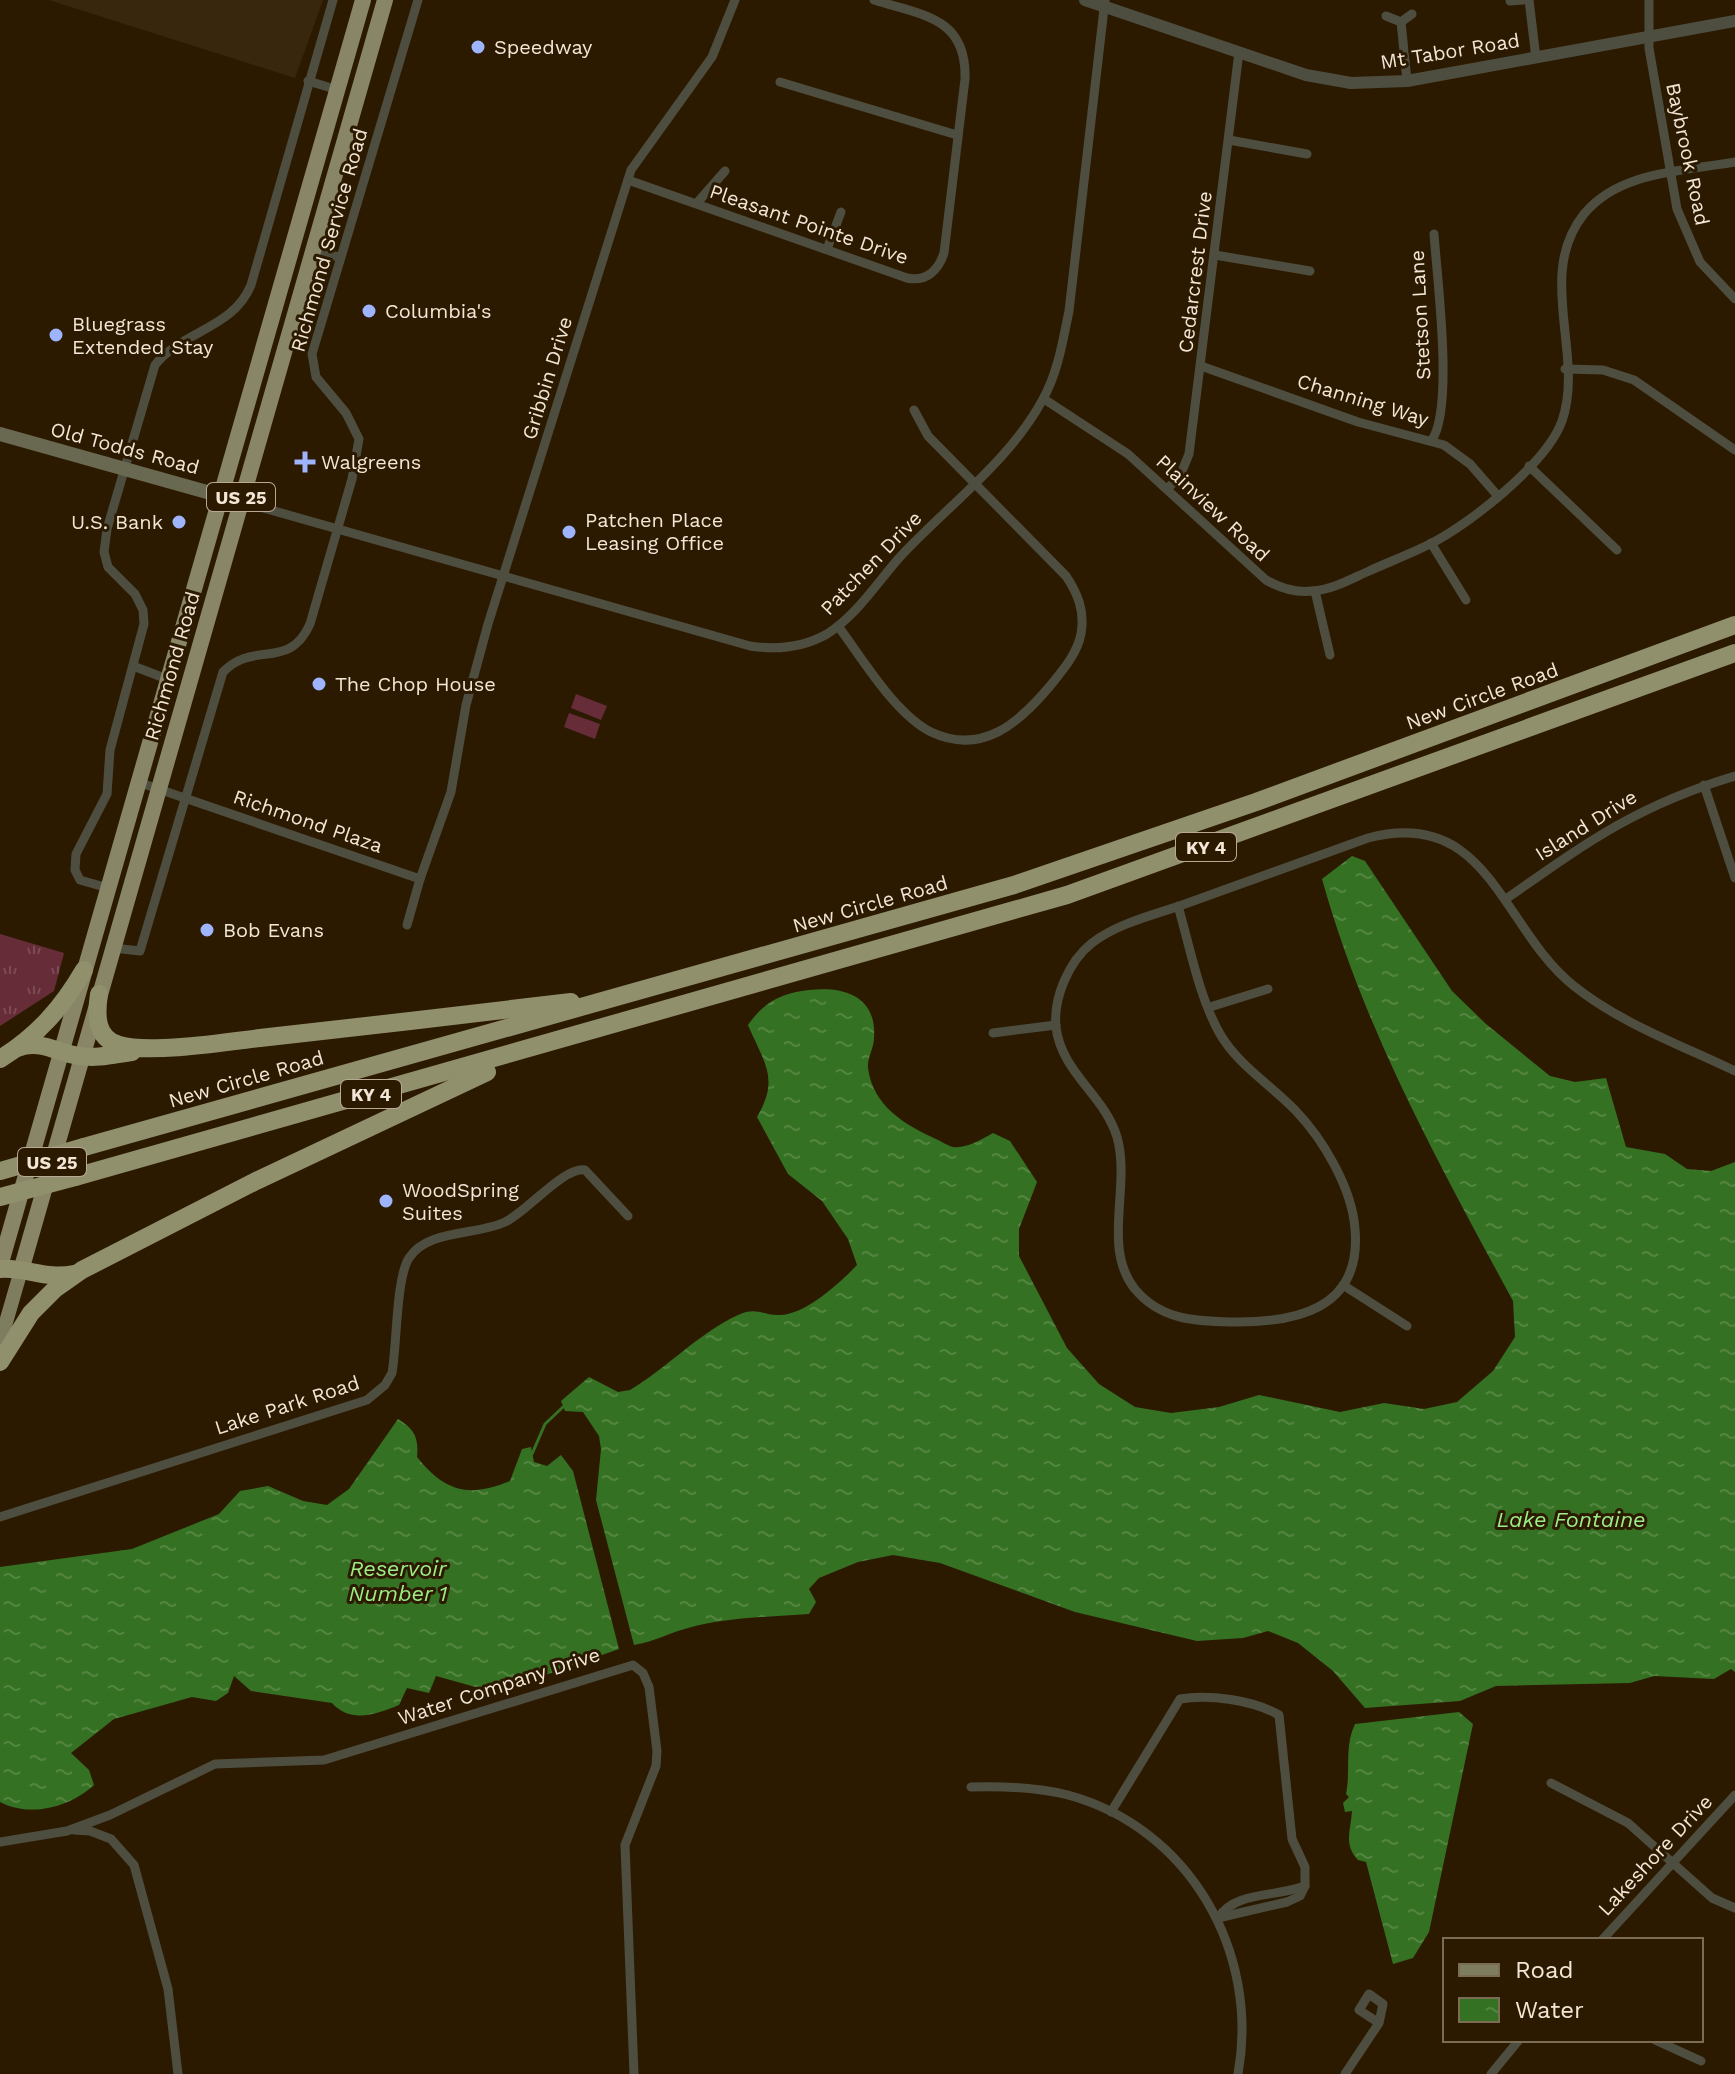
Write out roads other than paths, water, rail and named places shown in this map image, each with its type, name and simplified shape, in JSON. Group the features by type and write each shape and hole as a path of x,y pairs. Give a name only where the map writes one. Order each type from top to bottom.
{"highway":[{"name":"Richmond Road","path":"0,1268 335,89 363,0"},
{"name":"Richmond Road","path":"22,1267 385,0"},
{"name":"New Circle Road","path":"0,1171 676,983 1110,854 1735,625"},
{"name":"KY 4","path":"0,1197 1067,895 1735,653"},
{"path":"0,1059 52,1017 84,970"},
{"path":"17,1048 34,1044 82,1057 572,1002 676,983"},
{"path":"99,994 98,1024 114,1043 129,1047 187,1045"},
{"path":"0,1362 31,1313 77,1273 160,1228 445,1089 667,1010"},
{"path":"0,1268 22,1267 48,1277 77,1273"}],"main road":[{"name":"Old Todds Road","path":"0,434 239,501"},
{"name":"Richmond Road","path":"0,1343 22,1267"}],"street":[{"path":"108,888 80,880 74,866 82,840 107,794 110,750 144,624 143,610 135,594 110,573 104,552 107,529 155,365 177,345 233,313 247,295 333,0"},
{"name":"Richmond Service Road","path":"113,948 140,951 223,672 238,659 254,654 281,654 305,636 352,479 359,439 346,413 316,377 312,362 340,257 418,0"},
{"name":"Gribbin Drive","path":"420,879 451,792 468,696 504,575 628,180 649,141 712,57 735,0"},
{"name":"Pleasant Pointe Drive","path":"628,180 907,278 915,280 931,274 944,253 965,62 959,39 932,18 874,0"},
{"name":"Mt Tabor Road","path":"1085,0 1105,3 1239,52 1335,81 1371,84 1407,81 1735,21"},
{"path":"1510,1 1523,0"},
{"path":"1529,0 1536,58"},
{"name":"Baybrook Road","path":"1649,0 1648,35 1677,209 1692,249 1708,272 1735,299"},
{"name":"Patchen Drive","path":"239,501 762,648 797,645 838,626 1016,438 1044,399 1061,353 1069,311 1105,3"},
{"path":"1401,22 1412,14"},
{"path":"1386,16 1401,22"},
{"path":"1401,22 1407,81"},
{"name":"Cedarcrest Drive","path":"1167,489 1180,476 1189,454 1239,52"},
{"path":"308,81 335,89"},
{"path":"780,82 957,135"},
{"path":"1229,140 1307,154"},
{"path":"1330,655 1315,591 1431,543 1454,530 1497,495 1551,443 1566,403 1562,271 1575,227 1595,203 1614,189 1670,173 1735,162"},
{"path":"697,203 725,171"},
{"path":"827,249 841,212"},
{"name":"Stetson Lane","path":"1432,440 1440,426 1443,392 1434,234"},
{"path":"311,252 340,257"},
{"path":"1215,255 1310,271"},
{"name":"Channing Way","path":"1201,366 1358,422 1432,440 1456,453 1497,495"},
{"path":"1565,369 1603,370 1634,380 1735,450"},
{"name":"Plainview Road","path":"1044,399 1100,433 1167,489 1259,576 1283,588 1315,591"},
{"path":"838,626 903,710 934,733 974,740 1003,731 1025,716 1073,655 1081,635 1078,595 1066,576 928,436 914,410"},
{"path":"1529,466 1617,550"},
{"path":"1431,543 1466,600"},
{"path":"133,666 167,679"},
{"name":"Island Drive","path":"1506,899 1607,828 1667,798 1735,776"},
{"name":"Richmond Plaza","path":"138,782 420,879"},
{"path":"1704,785 1735,878"},
{"path":"1178,906 1210,1007 1227,1043 1307,1124 1341,1182 1355,1231 1353,1256 1343,1285 1318,1307 1298,1318 1279,1322 1179,1318 1165,1313 1143,1297 1126,1274 1120,1255 1124,1178 1116,1134 1067,1060 1056,1025 1067,977 1090,945 1116,929 1178,906 1368,838 1400,833 1440,838 1460,849 1486,872 1547,960 1585,994 1628,1019 1735,1071"},
{"path":"407,925 420,879"},
{"path":"1210,1007 1268,989"},
{"path":"993,1033 1056,1025"},
{"name":"Lake Park Road","path":"0,1517 367,1400 385,1385 392,1373 403,1274 411,1255 435,1239 505,1222 534,1203 568,1172 585,1170 628,1216"},
{"path":"1343,1285 1407,1326"},
{"name":"Water Company Drive","path":"67,1831 110,1815 215,1764 312,1763 633,1665 643,1673 649,1687 657,1751 656,1766 625,1845 634,2074"},
{"path":"1111,1812 1180,1699 1199,1696 1262,1707 1279,1715 1280,1750 1292,1839 1305,1867 1305,1886 1239,1901 1225,1907 1218,1918"},
{"path":"1551,1783 1628,1823 1718,1902 1735,1908"},
{"path":"971,1787 1035,1788 1067,1795 1111,1812 1139,1829 1176,1861 1200,1888 1218,1918 1240,1990 1243,2039 1238,2074"},
{"name":"Lakeshore Drive","path":"1604,1938 1735,1795"},
{"name":"Water Company Drive","path":"0,1842 67,1831 90,1831 111,1839 134,1865 168,1989 178,2074"},
{"path":"1345,2074 1379,2023"},
{"path":"1491,2074 1517,2042"},
{"path":"1659,2042 1701,2061"}],"water":[{"name":"Lake Fontaine","path":"1352,856 1365,861 1452,991 1486,1024 1550,1076 1575,1082 1606,1078 1626,1147 1665,1154 1687,1169 1711,1171 1735,1162 1735,1672 1731,1669 1714,1679 1654,1676 1630,1683 1496,1686 1460,1701 1365,1708 1333,1671 1298,1643 1268,1631 1243,1638 1197,1641 1075,1612 940,1563 893,1555 858,1562 819,1578 809,1589 816,1602 809,1614 718,1622 634,1645 596,1500 601,1449 599,1436 583,1412 565,1411 561,1401 589,1377 618,1392 630,1390 724,1322 750,1311 780,1315 800,1310 832,1288 857,1265 848,1239 822,1201 788,1174 757,1117 768,1092 768,1081 764,1061 748,1025 760,1010 790,994 834,990 846,992 864,1003 874,1024 874,1042 868,1064 871,1081 876,1093 902,1120 953,1147 968,1145 993,1133 1010,1141 1037,1182 1019,1229 1019,1256 1067,1348 1099,1384 1135,1407 1171,1413 1219,1407 1259,1395 1340,1412 1384,1403 1424,1409 1457,1402 1493,1371 1515,1337 1513,1301 1381,1043 1339,935 1322,879"},
{"name":"Reservoir Number 1","path":"398,1419 414,1434 417,1457 427,1469 459,1488 482,1489 510,1481 522,1449 531,1447 534,1462 547,1466 561,1455 573,1471 619,1649 537,1678 479,1688 436,1676 429,1693 407,1688 399,1705 364,1715 347,1713 332,1703 251,1691 234,1676 228,1693 216,1701 192,1697 114,1719 71,1753 89,1770 94,1785 74,1799 50,1808 37,1809 12,1807 0,1802 0,1567 132,1549 219,1514 240,1491 268,1486 303,1501 327,1505 349,1489"},
{"path":"1459,1712 1473,1724 1429,1932 1413,1958 1393,1964 1366,1862 1358,1860 1349,1842 1352,1811 1345,1812 1343,1803 1349,1797 1346,1794 1352,1733 1355,1724"}],"waterway":[{"path":"532,1454 545,1424 563,1407"}],"place":[{"name":"Speedway","path":"478,47"},
{"name":"Columbia's","path":"369,311"},
{"name":"Bluegrass Extended Stay","path":"56,335"},
{"name":"Walgreens","path":"305,462"},
{"name":"U.S. Bank","path":"179,522"},
{"name":"Patchen Place Leasing Office","path":"569,532"},
{"name":"The Chop House","path":"319,684"},
{"name":"Bob Evans","path":"207,930"},
{"name":"WoodSpring Suites","path":"386,1201"}]}
